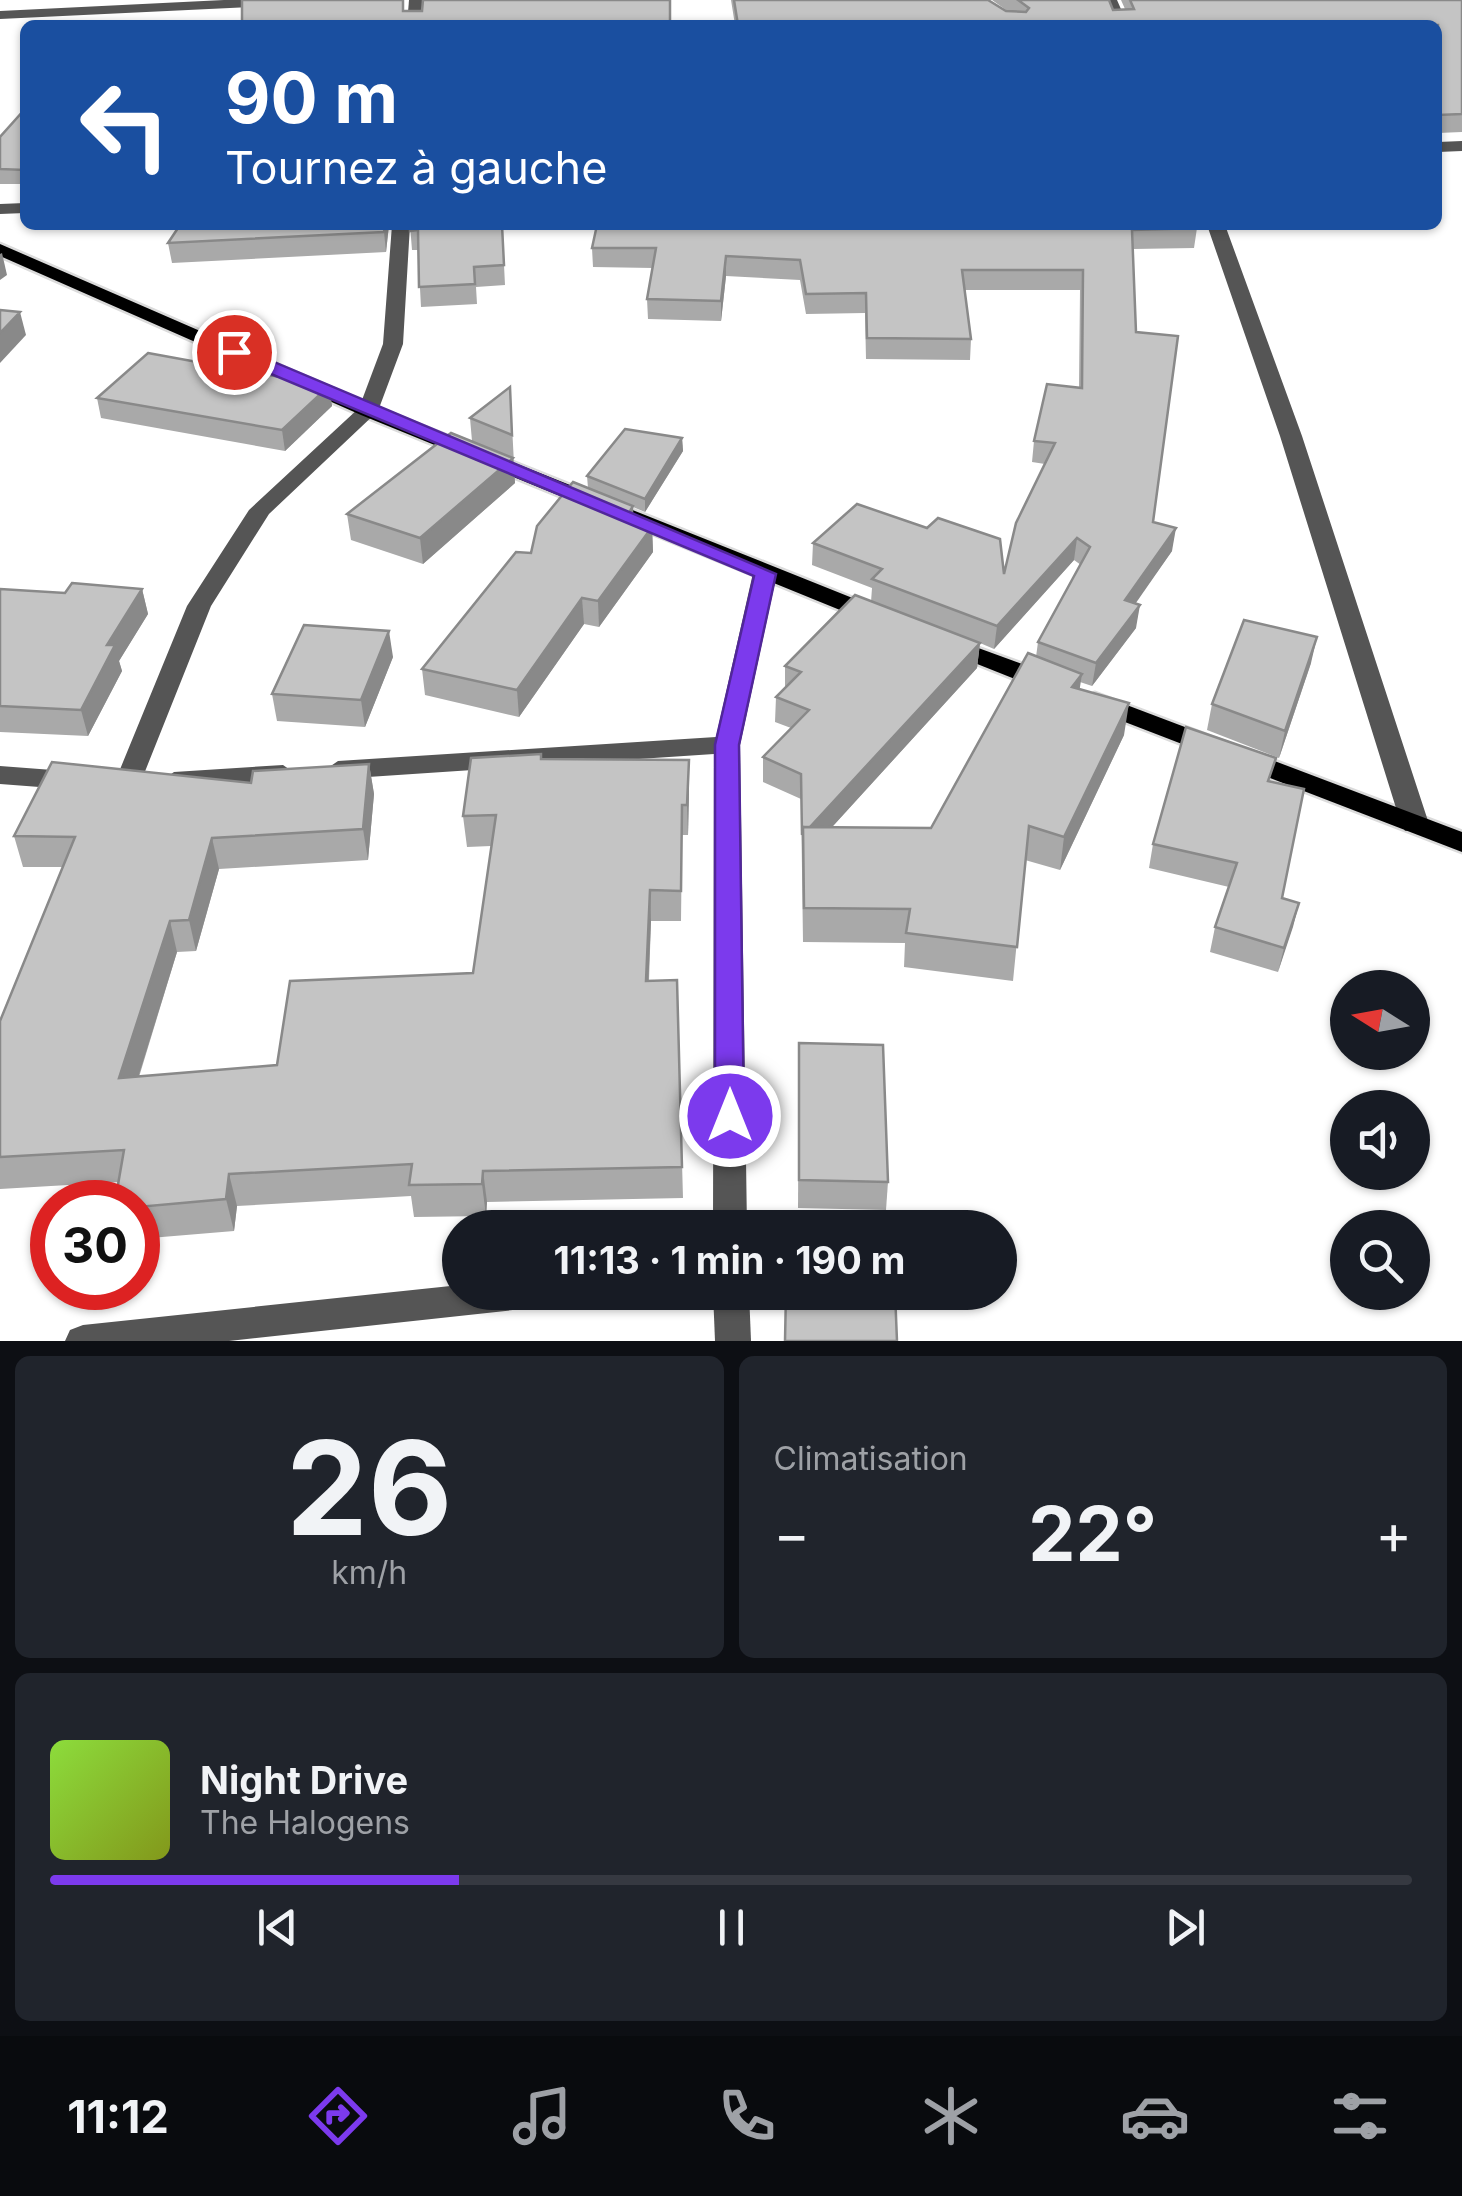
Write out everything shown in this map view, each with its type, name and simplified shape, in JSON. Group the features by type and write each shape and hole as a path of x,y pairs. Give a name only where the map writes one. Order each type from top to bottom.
{"main road":[{"path":"0,249 368,411 895,624"},
{"path":"932,638 1462,842"}],"street":[{"path":"0,16 313,0"},
{"path":"128,784 199,606 260,510 368,411 393,344 401,230"},
{"path":"1218,230 1291,436 1415,824"},
{"path":"730,1210 727,745 765,574"},
{"path":"0,775 128,784 727,745"},
{"path":"84,1341 442,1303"},
{"path":"732,1310 733,1341"}],"building":[{"path":"242,0 403,0 403,11 422,11 423,0 670,0 670,20 242,20"},
{"path":"734,0 988,0 1006,11 1026,12 1029,8 1018,0 1109,0 1113,10 1134,9 1130,0 1462,0 1462,114 1442,115 1442,20 737,20"},
{"path":"20,115 20,170 0,169 0,137"},
{"path":"177,230 384,230 384,232 168,243"},
{"path":"418,230 502,230 504,265 474,267 475,284 419,287"},
{"path":"596,230 1132,230 1136,332 1178,336 1153,522 1176,528 1125,600 1140,605 1096,663 1038,642 1090,547 1077,538 997,626 872,579 882,569 813,543 857,504 927,528 938,518 1000,539 1004,574 1016,523 1055,443 1034,441 1047,384 1082,388 1083,270 962,270 971,339 867,338 866,293 806,294 800,260 726,256 721,301 647,299 656,248 592,248"},
{"path":"0,310 20,312 0,333"},
{"path":"148,353 329,386 282,430 97,398"},
{"path":"510,387 512,435 470,418"},
{"path":"625,429 682,438 645,499 587,476"},
{"path":"451,433 513,458 420,538 347,514"},
{"path":"573,482 633,506 624,521 652,527 598,601 582,598 517,690 422,669 516,552 531,553 537,526"},
{"path":"72,583 142,589 107,645 115,645 81,710 0,706 0,589 65,593"},
{"path":"855,595 980,643 809,828 803,827 802,835 801,774 763,757 809,710 776,697 801,672 785,666"},
{"path":"1244,620 1317,637 1285,731 1212,704"},
{"path":"304,625 389,631 361,700 272,694"},
{"path":"1028,653 1082,674 1072,687 1129,703 1064,837 1029,826 1017,947 906,933 910,909 804,908 803,827 931,828"},
{"path":"1186,727 1276,758 1268,781 1304,789 1282,898 1299,903 1284,948 1215,927 1237,863 1153,844"},
{"path":"541,754 541,759 689,760 687,805 682,805 681,891 650,890 646,981 677,980 682,1167 483,1171 482,1184 409,1185 412,1164 229,1174 226,1199 160,1205 160,1180 119,1180 124,1150 0,1157 0,1021 75,837 14,836 52,762 251,783 253,771 369,764 363,829 212,838 189,920 170,921 119,1078 277,1065 290,981 473,973 496,815 463,816 471,758"},
{"path":"799,1043 883,1045 888,1182 799,1180"},
{"path":"786,1310 896,1310 897,1341 785,1341"}],"route":[{"path":"234,352 765,574 727,745 730,1116"}]}
